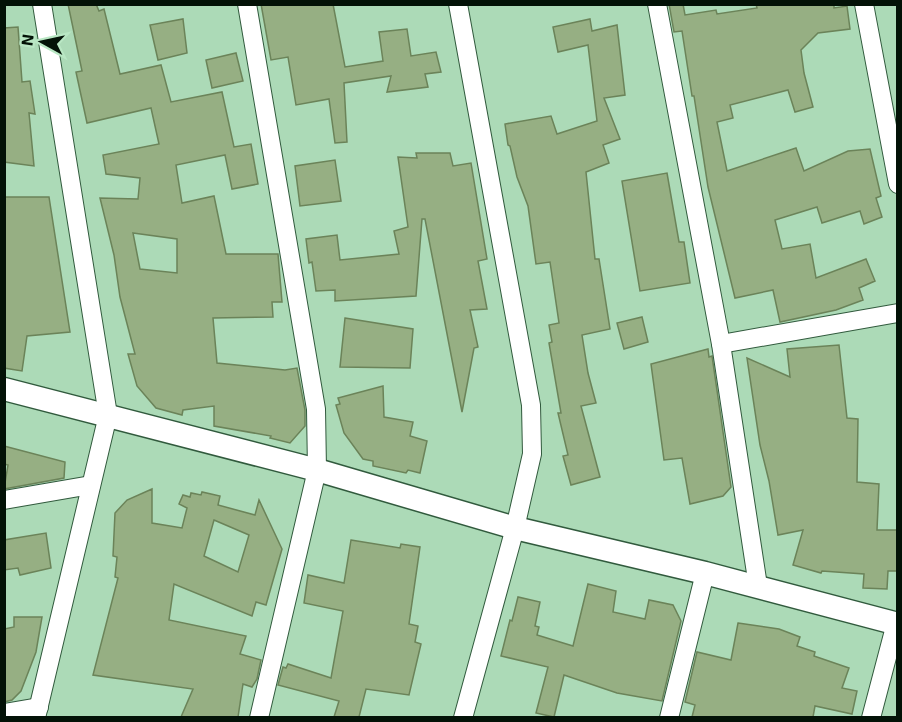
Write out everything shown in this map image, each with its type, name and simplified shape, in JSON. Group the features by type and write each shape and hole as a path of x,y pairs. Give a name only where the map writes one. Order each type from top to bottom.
{"street":[{"path":"4,713 37,712 108,416 42,4"},
{"path":"247,4 316,409 317,470 259,717"},
{"path":"458,4 531,405 532,454 515,528 464,717"},
{"path":"657,4 721,344 758,586"},
{"path":"864,4 897,184"},
{"path":"721,344 897,313"},
{"path":"4,389 317,470 515,528 758,586 897,624 871,717"},
{"path":"4,500 91,485"},
{"path":"669,717 705,573"}],"building":[{"path":"68,4 96,4 99,11 104,9 120,74 161,65 171,102 222,92 234,147 251,144 258,184 232,189 225,155 176,165 182,203 214,196 226,254 278,254 282,302 272,302 273,317 213,318 217,363 285,370 297,368 305,410 305,426 290,443 270,438 271,436 214,426 214,406 183,410 182,415 156,408 137,386 128,354 135,354 120,297 114,255 100,198 138,199 140,178 106,174 103,155 159,144 151,108 87,123 76,72 82,71","holes":["133,233 177,239 177,273 140,269"]},
{"path":"261,4 333,4 345,67 383,61 379,32 407,29 411,56 436,52 441,72 425,74 428,87 387,92 391,76 344,83 347,142 335,143 329,99 296,105 288,57 271,60"},
{"path":"669,4 683,4 685,15 716,10 717,14 757,8 756,4 834,4 834,8 847,6 850,29 818,33 801,50 804,73 813,107 795,112 788,90 730,105 733,118 717,122 727,171 796,148 804,171 848,151 870,149 881,196 876,198 882,217 864,224 860,211 822,223 817,207 775,220 782,249 810,244 816,278 866,259 875,281 859,288 863,300 836,310 780,322 773,290 735,298 708,187 682,31 674,32"},
{"path":"183,19 187,53 158,60 150,25"},
{"path":"590,19 592,31 617,25 625,95 604,98 620,139 603,145 609,163 586,172 595,259 599,259 610,329 582,335 596,403 581,406 600,477 571,485 563,456 568,455 558,413 561,413 549,343 552,342 549,325 559,323 550,262 536,264 528,206 508,145 505,124 551,116 557,134 597,121 588,45 558,52 553,27"},
{"path":"18,27 22,82 30,81 35,114 29,113 34,166 4,162 4,28"},
{"path":"236,53 243,81 212,88 206,60"},
{"path":"416,153 450,153 453,166 471,163 487,259 478,261 487,309 470,310 478,347 474,348 462,412 425,219 422,219 416,296 335,301 335,290 316,291 312,262 309,263 306,239 337,235 340,260 399,254 394,231 408,227 398,157 417,158"},
{"path":"335,160 341,201 300,206 295,166"},
{"path":"667,173 679,242 684,242 690,283 640,291 622,181"},
{"path":"4,197 49,197 70,332 27,336 22,371 4,368"},
{"path":"642,317 648,342 624,349 617,323"},
{"path":"345,318 413,329 410,368 340,367"},
{"path":"839,345 847,418 858,419 857,482 879,484 877,530 897,530 897,571 888,571 887,589 863,588 864,574 822,571 821,573 793,565 803,530 778,535 760,445 747,358 790,377 787,349"},
{"path":"708,349 709,357 712,356 731,487 723,496 690,504 682,458 664,460 651,364"},
{"path":"383,386 384,417 413,422 410,436 427,441 420,473 408,470 406,473 373,466 373,461 363,459 344,433 336,405 340,404 338,398"},
{"path":"4,446 65,462 64,478 4,489 8,465 4,464"},
{"path":"152,489 152,523 182,528 187,508 179,504 183,495 190,497 191,493 201,495 202,492 220,496 218,505 255,515 259,500 282,549 266,605 256,602 252,616 174,584 169,620 246,636 240,654 261,660 257,679 252,687 243,684 238,717 181,717 193,689 93,675 118,578 115,577 117,557 113,556 115,513 127,500","holes":["214,520 249,535 238,572 204,556"]},
{"path":"46,533 51,568 20,575 18,568 4,570 4,540"},
{"path":"351,540 400,548 401,544 420,547 409,624 418,626 415,642 421,644 409,695 366,689 359,717 334,717 339,701 278,685 283,667 286,668 288,664 331,678 343,611 304,603 308,575 344,583"},
{"path":"588,584 616,591 613,612 645,619 649,600 673,605 681,621 662,701 617,693 564,675 554,717 536,713 548,667 501,656 518,597 540,602 535,626 539,627 537,635 573,646"},
{"path":"14,617 42,617 36,652 21,691 12,700 4,702 4,629 14,627"},
{"path":"738,623 779,629 800,637 797,646 815,652 814,656 849,668 842,688 857,691 852,714 815,706 813,717 692,717 695,705 685,702 697,652 731,660"}]}
